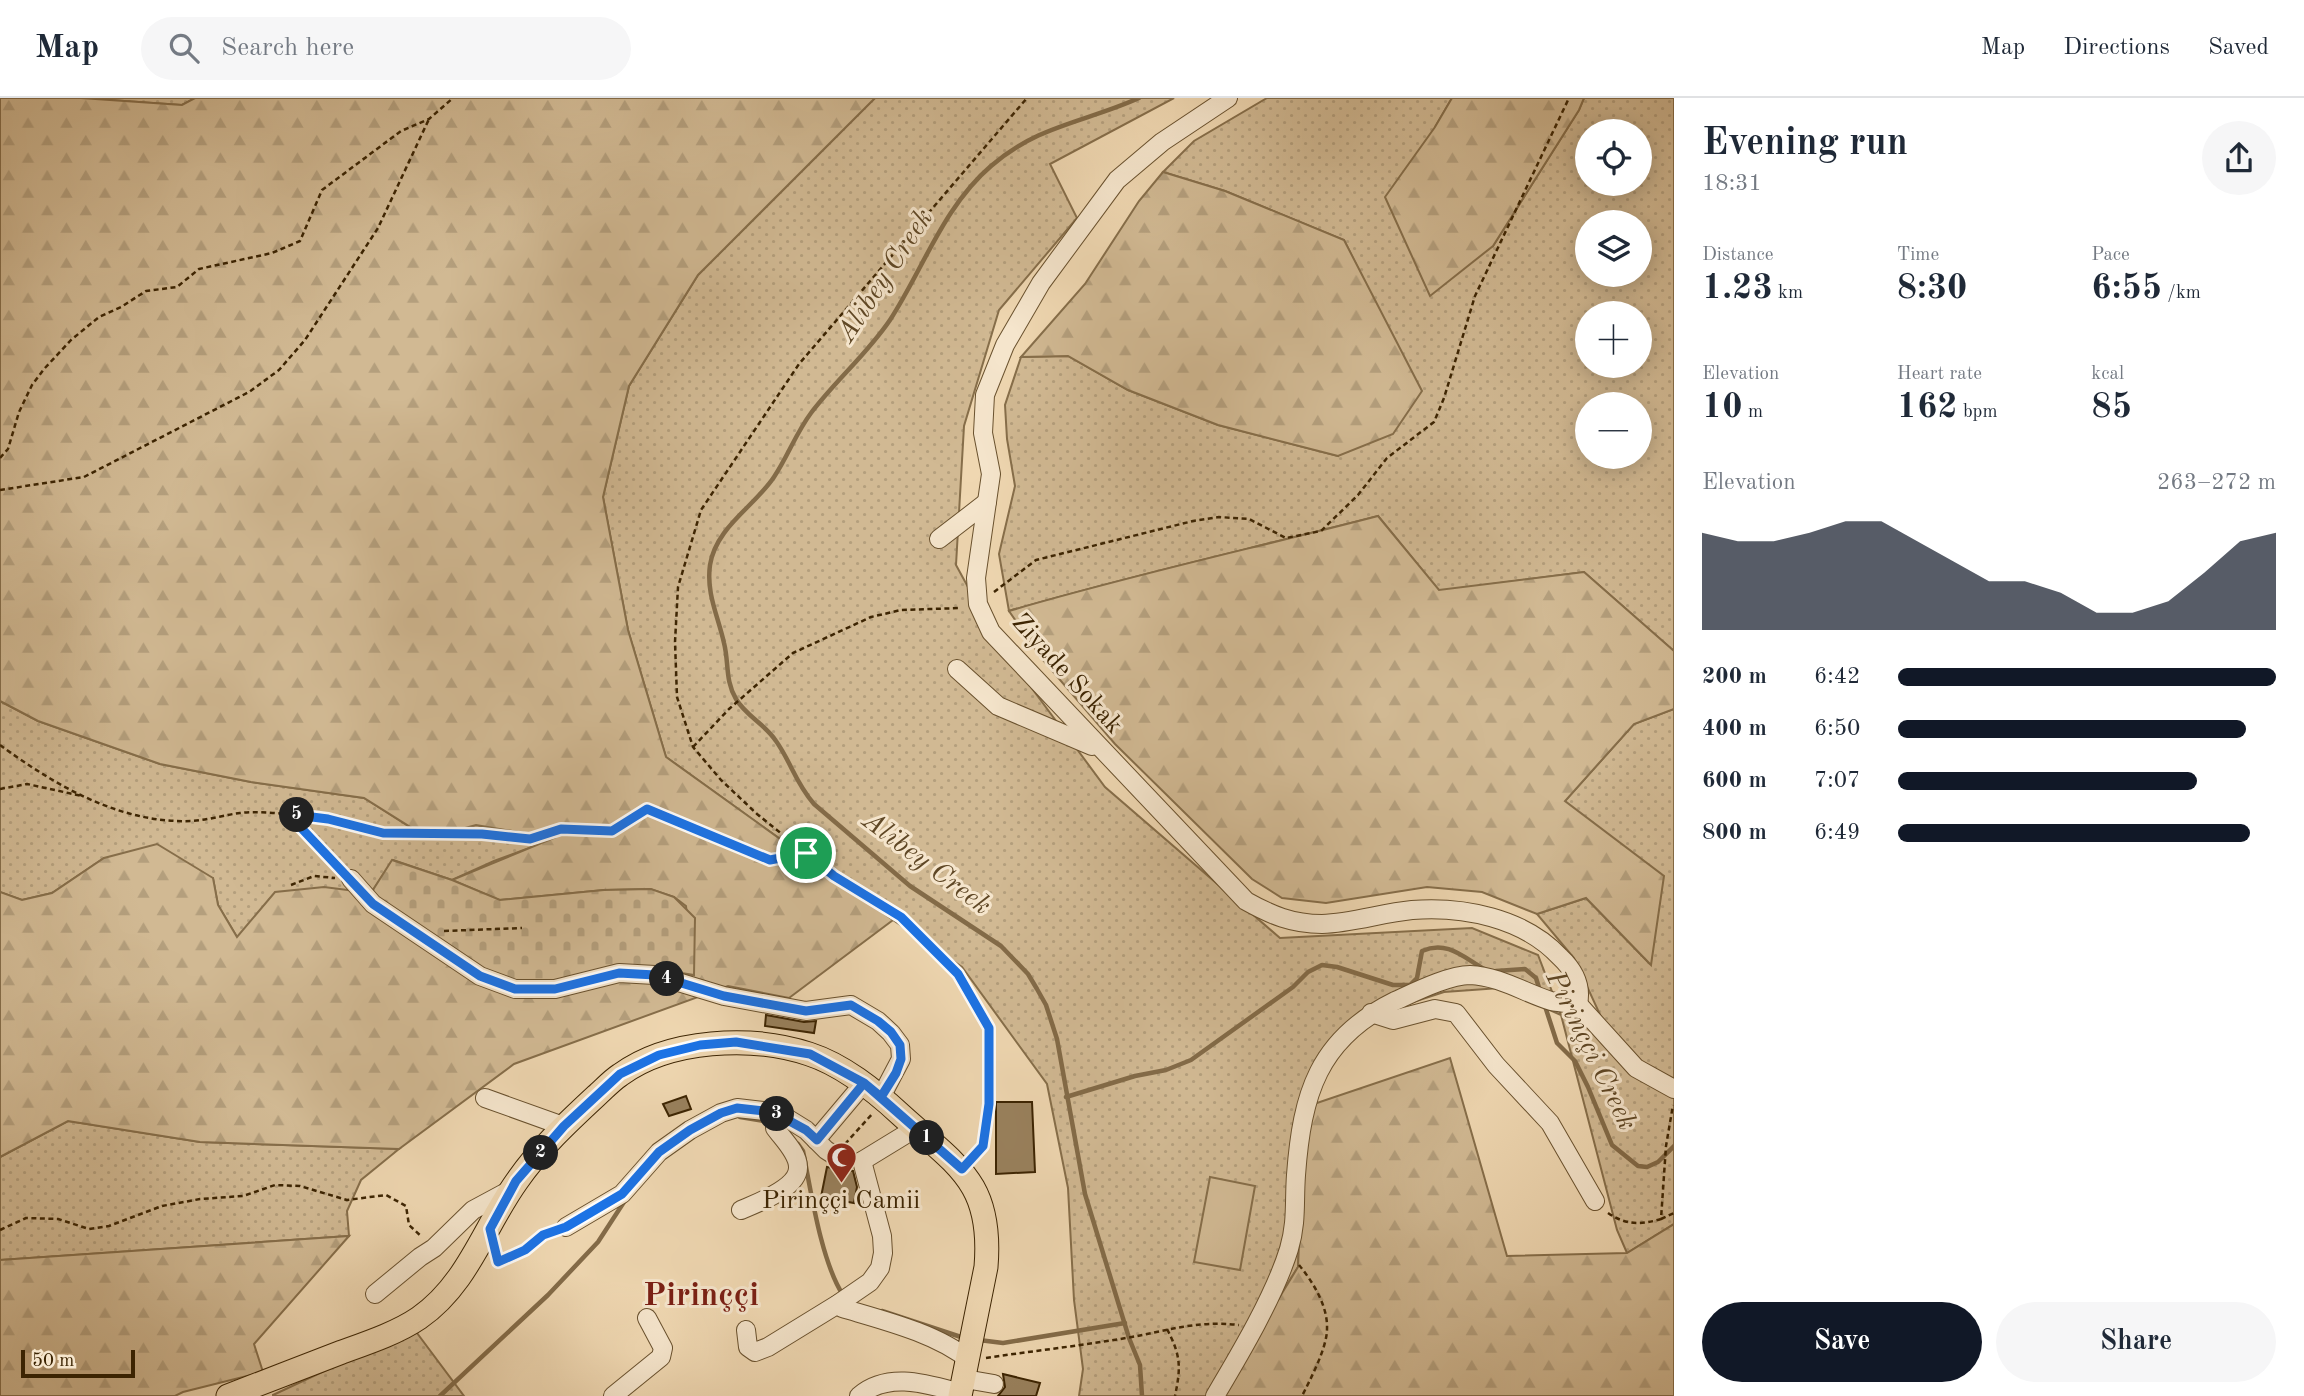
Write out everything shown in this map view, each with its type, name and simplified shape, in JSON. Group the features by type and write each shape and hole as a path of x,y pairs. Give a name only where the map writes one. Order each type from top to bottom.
{"main road":[{"path":"228,1396 372,1341 419,1318 456,1283 512,1189 564,1126 620,1074 659,1055 700,1045 736,1042 810,1054 877,1093 962,1169 979,1200 986,1221 988,1245 967,1368"}],"street":[{"name":"Ziyade Sokak","path":"1228,98 1162,142 1117,180 1041,283 1005,345 985,395 983,433 991,474 976,578 978,604 990,632 1246,901 1276,918 1321,924 1414,910 1473,912 1521,928 1552,948 1570,967 1577,980 1580,996 1578,1004"},
{"path":"939,539 986,502"},
{"path":"957,669 998,706 1100,750"},
{"path":"351,879 373,904 480,976 515,989 555,989 619,973 631,973 655,975 724,996 806,1011 851,1005 891,1032 900,1045 901,1059 896,1073 877,1093 817,1140"},
{"path":"1215,1396 1253,1326 1288,1252 1296,1220 1300,1129 1318,1070 1343,1037 1371,1013 1407,995 1458,976 1482,976 1552,1001 1578,1004 1636,1068 1674,1089"},
{"path":"1371,1013 1393,1020 1435,1009 1455,1013 1496,1065 1550,1123 1595,1201"},
{"path":"485,1098 564,1126"},
{"path":"566,1227 622,1194 659,1152 690,1130 721,1113 737,1108 773,1112 785,1117 806,1130 826,1150 847,1155 916,1128"},
{"path":"741,1210 773,1197 795,1177 798,1168 795,1157 775,1128 785,1117"},
{"path":"746,1330 748,1347 755,1352 768,1348 870,1282 880,1268 882,1236 847,1155"},
{"path":"374,1294 434,1248 473,1210 512,1189"},
{"path":"838,1304 842,1308 898,1325 957,1350 967,1368 994,1384"},
{"path":"613,1396 661,1357 663,1348 647,1318"},
{"path":"859,1396 870,1387 893,1381 918,1382 967,1368"}],"path":[{"path":"0,458 8,449 19,412 32,385 71,340 99,317 146,292 177,287 199,270 272,253 300,241 322,190 401,131 429,119 453,98"},
{"path":"962,1169 983,1146 989,1104 989,1028 958,974 901,917 834,876 721,780 693,747 677,697 675,642 678,587 701,510 799,364 1027,98"},
{"path":"693,747 729,709 793,653 871,617 901,610 960,608 978,604 1036,560 1219,517 1249,519 1286,538 1321,531 1358,495 1387,458 1434,422 1475,296 1569,98"},
{"path":"0,490 84,477 249,392 279,370 305,340 378,228 429,119"},
{"path":"0,745 41,773 89,798 114,810 151,819 193,821 243,812 288,814 328,819 383,833 482,834 530,839 561,829 612,831 647,809 770,860 806,853"},
{"path":"0,789 27,784 89,798"},
{"path":"288,814 351,879"},
{"path":"1661,1219 1666,1146 1674,1089"},
{"path":"847,1155 877,1093"},
{"path":"0,1230 26,1218 58,1219 89,1229 109,1226 162,1206 200,1199 243,1196 275,1185 300,1186 347,1200 386,1195 406,1206 409,1225 434,1248"},
{"path":"1595,1201 1611,1215 1629,1223 1645,1223 1674,1213"},
{"path":"490,1229 498,1262 525,1250 543,1235 566,1227"},
{"path":"1288,1252 1320,1296 1328,1330 1316,1369 1302,1396"},
{"path":"967,1368 1167,1328 1214,1322 1253,1326"},
{"path":"1167,1328 1177,1349 1180,1370 1175,1396"}],"green space":[{"path":"0,98 81,98 182,105 195,98 875,98 698,275 629,386 603,497 628,630 666,757 893,920 789,998 728,986 514,1064 399,1149 200,1142 68,1121 0,1157 0,892 22,900 52,893 104,858 157,844 213,878 218,905 237,937 275,892 324,887 371,893 631,965 694,975 686,906 674,897 650,889 604,890 499,900 452,880 554,838 476,825 428,838 364,798 251,782 160,764 38,721 0,701"},
{"path":"81,98 195,98 182,105"},
{"path":"875,98 1174,98 1050,164 1077,218 999,310 964,426 956,565 999,644 1105,787 1280,938 1472,928 1538,955 1561,1015 1500,988 1444,992 1376,1014 1328,1059 1305,1107 1298,1267 1219,1396 1079,1396 1083,1369 1074,1300 1068,1188 1047,1084 962,967 666,757 628,630 603,497 629,386 698,275"},
{"path":"1267,98 1452,98 1435,127 1493,246 1584,98 1674,98 1674,651 1584,572 1439,591 1378,516 1009,611 999,554 1015,486 1007,439 1005,405 1021,357 1068,356 1128,390 1218,425 1338,456 1375,303 1344,240 1225,191 1163,172 1194,141"},
{"path":"1452,98 1584,98 1493,246 1430,296 1385,197 1435,127"},
{"path":"1163,172 1225,191 1344,240 1422,391 1393,434 1338,456 1218,425 1128,390 1068,356 1021,357 1085,284 1139,201"},
{"path":"1378,516 1439,590 1584,572 1674,651 1674,709 1634,724 1565,801 1664,876 1651,965 1586,898 1537,914 1482,892 1427,887 1326,903 1282,898 1252,879 1115,744 1042,659 1009,611"},
{"path":"0,701 38,721 160,764 251,782 364,798 427,838 476,825 556,838 452,880 393,860 371,893 237,937 218,905 213,878 104,858 52,893 22,900 0,892"},
{"path":"1674,709 1674,1224 1627,1253 1617,1230 1561,1015 1602,1019 1574,958 1537,914 1586,898 1650,964 1565,801 1634,724"},
{"path":"392,860 500,900 604,890 651,889 674,897 695,918 694,975 631,965 555,984 519,985 484,972 371,893"},
{"path":"1450,1058 1507,1256 1627,1253 1674,1224 1674,1396 1219,1396 1298,1267 1305,1107"},
{"path":"68,1121 200,1142 399,1149 361,1180 347,1211 349,1236 0,1260 0,1157"},
{"path":"1210,1177 1255,1186 1240,1270 1194,1262"},
{"path":"349,1236 254,1344 263,1372 175,1396 0,1396 0,1260"},
{"path":"414,1329 464,1396 273,1396 273,1395"}],"building":[{"path":"766,1015 804,1022 816,1021 814,1033 765,1026"},
{"path":"686,1096 691,1109 669,1116 663,1104"},
{"path":"996,1102 1032,1102 1035,1172 996,1174"},
{"name":"Pirinççi Camii","path":"827,1167 853,1171 857,1187 854,1203 821,1197"},
{"path":"1003,1374 1040,1383 1036,1396 998,1396 1005,1387"}],"waterway":[{"name":"Alibey Creek","path":"1139,98 1026,141 991,166 975,182 947,219 890,320 811,413 774,477 720,539 709,575 733,692 740,705 776,741 814,804 910,886 1001,946 1028,974 1046,1005 1057,1039 1085,1194 1129,1338 1140,1365 1142,1396"},
{"name":"Pirinççi Creek","path":"1066,1097 1135,1076 1166,1070 1191,1060 1293,987 1308,972 1322,965 1337,967 1393,985 1410,985 1417,978 1422,951 1439,947 1454,951 1484,969"},
{"name":"Pirinççi Creek","path":"1496,971 1525,969 1536,978 1540,991"},
{"name":"Pirinççi Creek","path":"1544,1003 1557,1043 1575,1061 1612,1145 1638,1166 1647,1167 1658,1162 1674,1146"},
{"path":"740,1117 770,1122"},
{"path":"798,1144 803,1151 823,1245 835,1281 843,1295"},
{"path":"440,1396 548,1295 598,1242 624,1202"},
{"path":"882,1311 964,1338"},
{"path":"979,1340 1003,1343 1125,1323"}],"place":[{"name":"Pirinççi Camii","path":"841,1185"}],"district":[{"name":"Pirinççi","path":"701,1296"}],"route":[{"path":"806,853 770,860 647,809 612,831 561,829 530,839 482,834 383,833 328,819 288,814 373,904 480,976 515,989 555,989 619,973 655,975 724,996 806,1011 851,1005 878,1021 891,1032 900,1045 901,1059 896,1073 881,1097 864,1083 817,1140 806,1130 773,1112 737,1108 721,1113 690,1130 659,1152 622,1194 566,1227 543,1235 525,1250 498,1262 490,1229 516,1181 564,1126 620,1074 659,1055 700,1045 736,1042 810,1054 864,1083 962,1169 983,1146 989,1104 989,1028 958,974 901,917 834,876 806,853"}]}
